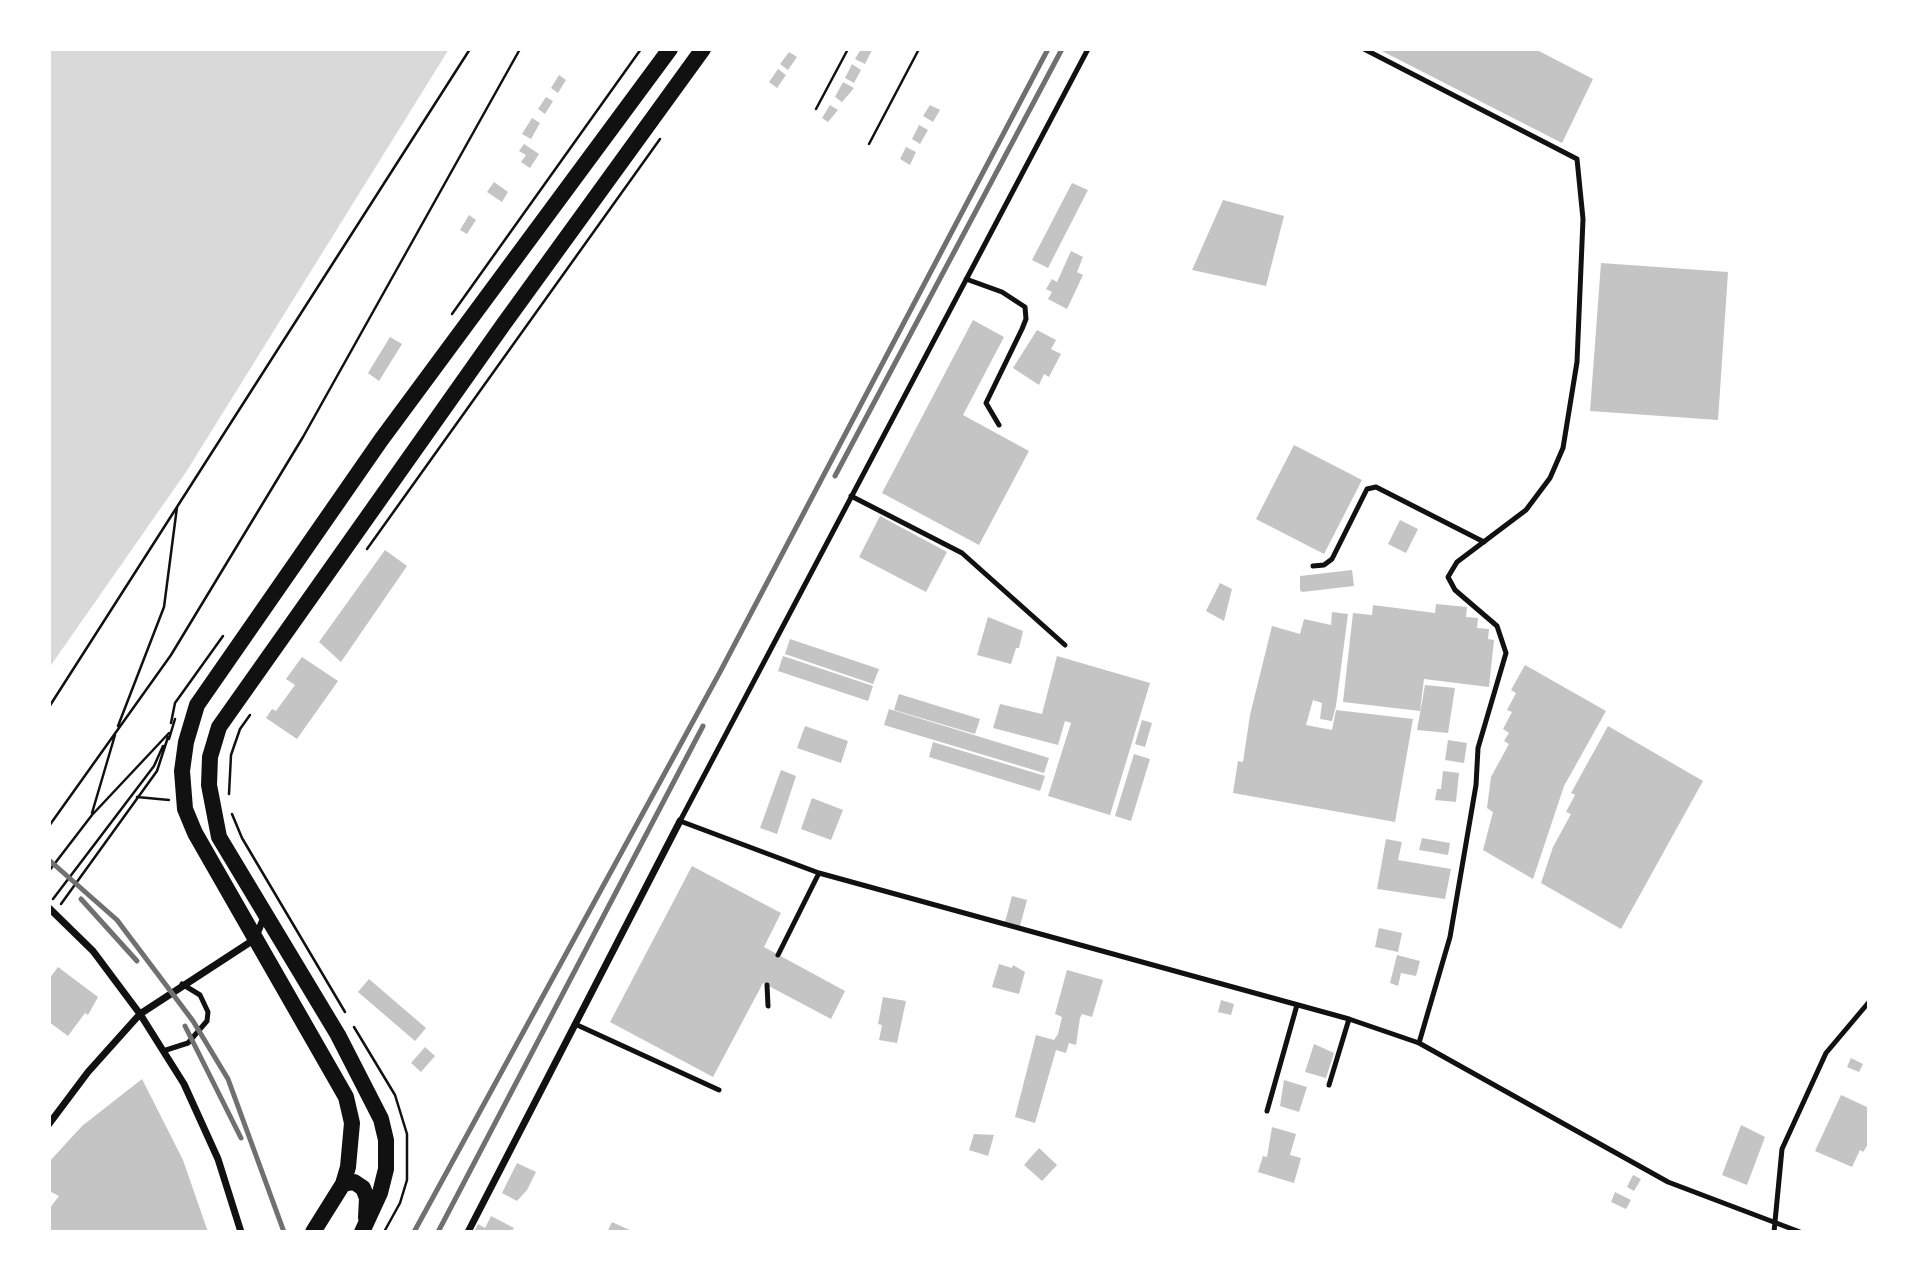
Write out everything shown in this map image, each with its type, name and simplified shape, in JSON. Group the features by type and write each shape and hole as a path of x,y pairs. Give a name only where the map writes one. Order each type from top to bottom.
{"main road":[{"path":"313,1232 343,1184 352,1145 346,1097 206,853 185,808 182,771 186,741 197,705 381,440 670,49"},
{"path":"363,1230 380,1193 386,1169 386,1140 381,1119 338,1035 219,838 209,785 210,757 219,727 503,325 703,49"},
{"path":"343,1184 354,1181 363,1188 367,1198 363,1230"}],"street":[{"path":"468,1232 680,821"},
{"path":"52,911 93,951 140,1014 184,1084 218,1159 241,1232"},
{"path":"49,1124 88,1073 140,1014 254,939 265,917"}],"lane":[{"path":"1087,49 680,821 820,873 1349,1019 1419,1043 1668,1182 1800,1232"},
{"path":"1364,49 1577,159 1583,219 1577,349 1563,447 1550,478 1526,510 1457,562 1450,572 1450,584 1492,620 1502,635 1506,653 1478,748 1476,785 1450,937 1419,1043"},
{"path":"966,279 1002,292 1025,307 1026,319 1022,329 988,393 988,412 999,425"},
{"path":"1313,566 1324,565 1332,559 1367,489 1376,487 1484,542"},
{"path":"851,496 962,553 1065,646"},
{"path":"778,955 820,873"},
{"path":"163,1051 188,1043 207,1021 208,1012 200,995 182,984"},
{"path":"766,985 768,1006"},
{"path":"1774,1232 1782,1149 1787,1136 1826,1054 1869,1002"},
{"path":"1267,1111 1297,1005"},
{"path":"1328,1085 1349,1019"},
{"path":"575,1024 719,1090"}],"path":[{"path":"49,707 470,49"},
{"path":"49,826 171,655 303,437 520,49"},
{"path":"816,109 848,49"},
{"path":"869,144 919,49"},
{"path":"359,559 667,128"},
{"path":"92,815 116,731 164,607 178,504"},
{"path":"254,709 240,729 231,755 228,770 230,805 242,838 304,943"},
{"path":"52,911 158,771 169,734 154,766 61,890"},
{"path":"132,796 169,800"},
{"path":"49,891 55,897"}],"shaded area":[{"path":"49,49 449,49 186,472 49,668"}],"building":[{"path":"861,49 872,50 865,64 855,59"},
{"path":"1378,49 1535,49 1593,79 1562,143"},
{"path":"789,52 797,57 788,70 780,64"},
{"path":"852,64 861,70 854,83 845,78"},
{"path":"778,69 786,75 777,88 769,82"},
{"path":"559,75 566,80 558,93 551,88"},
{"path":"843,82 854,88 842,102 835,97"},
{"path":"546,97 553,101 545,114 538,109"},
{"path":"830,105 838,110 828,122 822,118"},
{"path":"930,105 940,110 933,122 923,116"},
{"path":"532,118 540,123 531,139 522,134"},
{"path":"919,125 928,130 920,144 912,139"},
{"path":"524,144 539,154 530,168 521,162 526,155 519,151"},
{"path":"906,147 916,152 910,165 900,159"},
{"path":"494,182 508,192 502,202 487,192"},
{"path":"1072,183 1088,190 1048,268 1032,260"},
{"path":"1223,200 1284,216 1266,286 1192,270"},
{"path":"469,215 476,220 467,234 460,230"},
{"path":"1071,251 1083,257 1077,272 1083,275 1067,309 1048,299 1052,292 1046,289 1052,279 1057,282"},
{"path":"1601,263 1728,272 1718,420 1590,411"},
{"path":"973,320 1004,337 963,415 1029,451 979,545 882,493"},
{"path":"1037,330 1056,340 1051,349 1061,354 1049,377 1044,374 1039,385 1013,368"},
{"path":"390,337 402,344 379,381 368,373"},
{"path":"1294,445 1362,480 1324,554 1256,519"},
{"path":"880,516 947,552 926,592 859,557"},
{"path":"1400,520 1418,529 1406,553 1388,544"},
{"path":"385,550 407,566 341,662 319,642"},
{"path":"1352,570 1354,586 1302,592 1300,590 1300,576"},
{"path":"1220,583 1232,589 1224,621 1206,611"},
{"path":"1436,604 1467,607 1466,617 1478,618 1477,628 1489,629 1488,639 1494,640 1489,687 1424,679 1420,711 1343,702 1353,613 1372,615 1373,605 1435,613"},
{"path":"1332,612 1348,614 1336,706 1332,721 1320,719 1322,703 1313,700 1306,725 1332,730 1336,710 1413,719 1395,822 1233,793 1238,761 1243,762 1250,715 1272,626 1300,634 1304,619 1331,625"},
{"path":"988,617 1023,631 1011,664 977,655"},
{"path":"790,639 879,669 873,684 785,654"},
{"path":"783,656 873,686 868,701 778,671"},
{"path":"1057,656 1150,683 1110,815 1048,796 1071,723 1065,721 1058,745 993,728 1000,704 1042,714"},
{"path":"302,657 338,681 297,739 266,718 272,709 276,711 295,685 286,679"},
{"path":"1525,665 1606,711 1564,786 1533,879 1483,850 1493,812 1487,808 1491,777 1509,744 1504,741 1509,733 1503,729 1512,712 1507,710 1516,693 1511,690"},
{"path":"1425,685 1455,688 1448,733 1417,730"},
{"path":"899,694 980,719 975,734 894,710"},
{"path":"889,709 1049,758 1044,773 884,725"},
{"path":"1142,720 1152,723 1145,747 1135,744"},
{"path":"805,726 848,741 841,763 797,748"},
{"path":"1608,726 1703,781 1621,929 1541,883 1553,847 1571,814 1566,812 1575,795 1571,793"},
{"path":"1448,740 1467,743 1464,763 1445,760"},
{"path":"933,742 1045,776 1040,791 929,757"},
{"path":"1134,754 1150,759 1131,821 1115,816"},
{"path":"781,770 796,776 777,834 760,828"},
{"path":"1443,771 1459,773 1456,802 1435,800 1437,789 1441,789"},
{"path":"812,798 843,810 831,840 801,829"},
{"path":"1422,838 1450,843 1448,855 1419,850"},
{"path":"1386,839 1402,842 1398,860 1451,869 1445,899 1377,889"},
{"path":"692,866 781,913 764,947 845,991 831,1019 763,983 713,1077 610,1022"},
{"path":"1012,896 1027,900 1020,926 1005,922"},
{"path":"1379,928 1402,933 1398,952 1375,947"},
{"path":"1397,955 1420,961 1416,976 1401,973 1398,986 1390,983"},
{"path":"999,964 1012,968 1013,965 1025,972 1019,994 992,987"},
{"path":"58,967 98,997 88,1015 85,1013 68,1036 49,1022 49,979"},
{"path":"1067,970 1103,980 1092,1017 1082,1014 1080,1018 1076,1045 1069,1043 1066,1053 1056,1050 1035,1123 1015,1117 1036,1035 1054,1040 1058,1034 1062,1017 1055,1014"},
{"path":"369,979 426,1028 415,1041 358,992"},
{"path":"883,997 906,1001 897,1043 879,1040 882,1025 878,1024"},
{"path":"1221,1000 1234,1004 1231,1015 1218,1012"},
{"path":"1314,1044 1334,1053 1326,1078 1305,1072"},
{"path":"425,1047 435,1056 421,1072 411,1063"},
{"path":"1851,1058 1863,1064 1859,1072 1847,1067"},
{"path":"142,1079 183,1160 208,1232 49,1232 49,1209 59,1196 49,1191 49,1162 82,1126"},
{"path":"1284,1080 1307,1087 1299,1112 1280,1106"},
{"path":"1841,1095 1869,1108 1869,1143 1863,1152 1860,1150 1852,1167 1815,1151"},
{"path":"1741,1125 1765,1137 1747,1185 1722,1175"},
{"path":"1272,1127 1296,1134 1290,1155 1301,1158 1294,1183 1258,1172 1263,1156 1267,1157"},
{"path":"974,1134 994,1135 988,1156 969,1150"},
{"path":"1039,1148 1057,1165 1042,1181 1024,1165"},
{"path":"517,1163 536,1172 527,1190 517,1201 502,1193"},
{"path":"1633,1175 1641,1179 1634,1191 1627,1187"},
{"path":"1615,1192 1631,1200 1626,1209 1611,1202"},
{"path":"491,1216 514,1228 511,1232 474,1232 478,1224 485,1228"},
{"path":"612,1222 634,1232 607,1232"}],"railway":[{"path":"414,1232 720,672 1048,49"},
{"path":"835,476 1062,49"},
{"path":"438,1232 703,726"},
{"path":"49,860 117,920 193,1021 228,1079 284,1232"},
{"path":"81,899 137,961"},
{"path":"185,1026 241,1138"}]}
